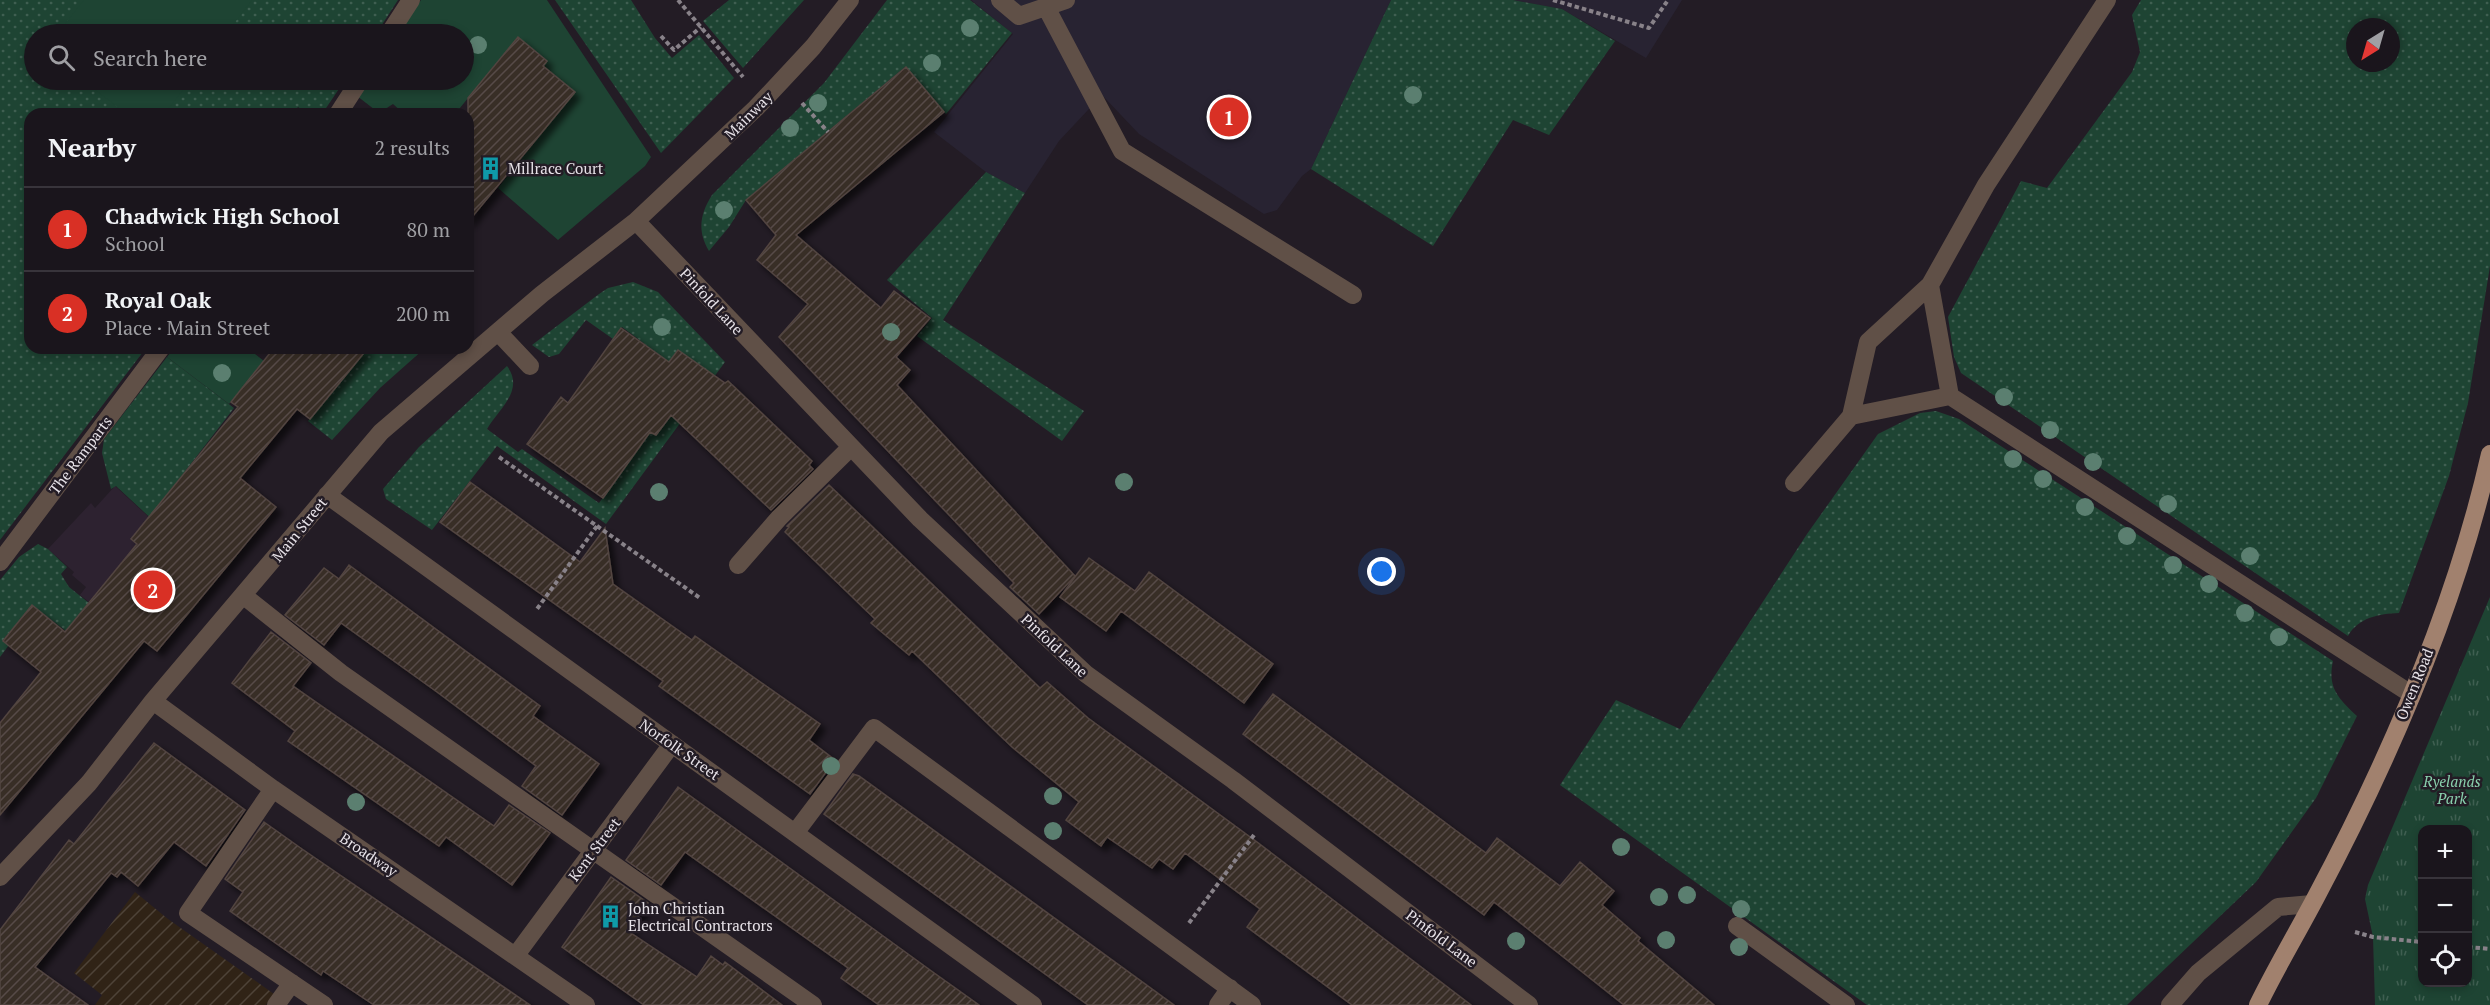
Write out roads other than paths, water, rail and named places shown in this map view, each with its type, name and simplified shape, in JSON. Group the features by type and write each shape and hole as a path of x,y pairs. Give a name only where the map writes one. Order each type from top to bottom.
{"main road":[{"name":"Owen Road","path":"2266,1002 2363,802 2411,694 2446,606 2476,515 2490,454"}],"street":[{"path":"395,24 411,0"},
{"name":"Mainway","path":"636,221 782,81 813,47 850,0"},
{"path":"1000,0 1018,16 1066,0"},
{"path":"1794,483 1851,416 1868,342 1930,285 1986,185 2108,0"},
{"path":"1046,7 1122,151 1353,295"},
{"path":"342,108 354,90"},
{"name":"Main Street","path":"474,353 542,294 636,221"},
{"name":"Pinfold Lane","path":"636,221 920,519 1086,674 1273,810 1529,1005"},
{"path":"1930,285 1950,396"},
{"path":"498,332 530,366"},
{"name":"The Ramparts","path":"0,562 156,354"},
{"name":"Main Street","path":"0,877 89,783 153,702 381,432 472,354"},
{"path":"1851,416 1950,396 2411,694"},
{"path":"738,565 778,518 851,447"},
{"name":"Norfolk Street","path":"327,495 1033,1005"},
{"path":"244,596 340,674 813,1005"},
{"name":"Broadway","path":"153,702 273,789 586,1005"},
{"path":"795,833 874,728 1252,1005"},
{"name":"Kent Street","path":"516,955 672,744"},
{"path":"273,789 188,913 324,1005"},
{"path":"2170,1005 2198,974 2278,906 2312,904"},
{"path":"1737,926 1846,1005"},
{"path":"276,1005 292,983"},
{"path":"1218,1005 1230,988"}],"place":[{"name":"Chadwick High School","path":"1229,117"},
{"name":"Millrace Court","path":"490,168"},
{"name":"Royal Oak","path":"153,590"},
{"name":"John Christian Electrical Contractors","path":"610,917"}],"park label":[{"name":"Ryelands Park","path":"2452,790"}]}
